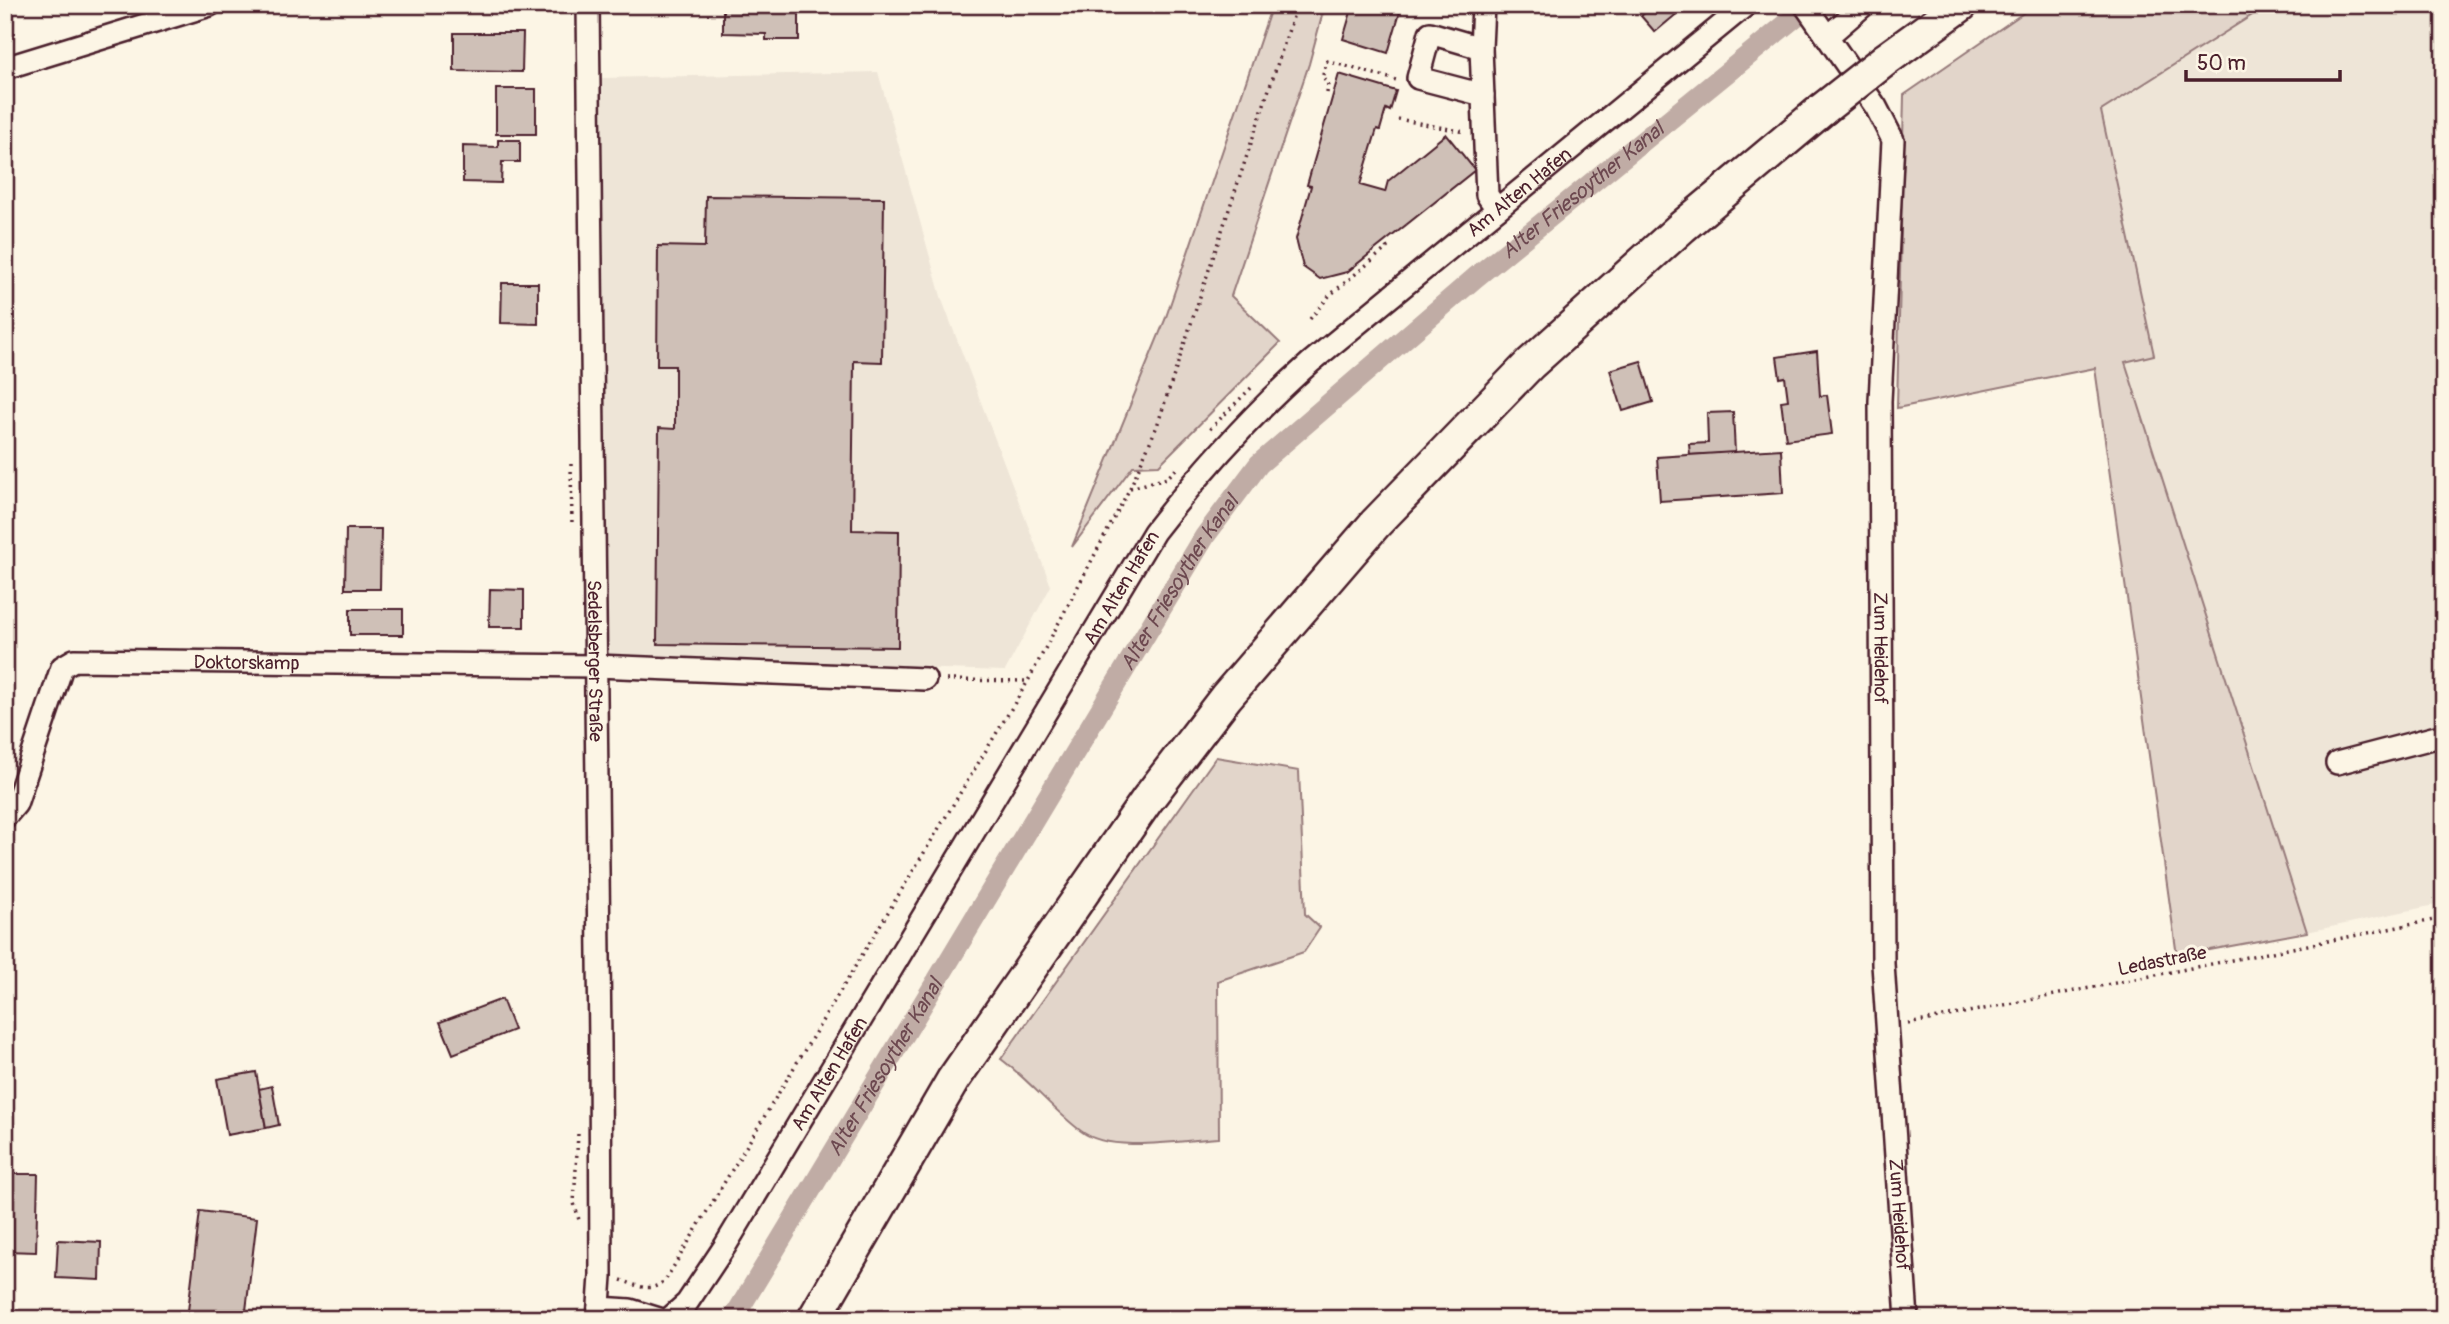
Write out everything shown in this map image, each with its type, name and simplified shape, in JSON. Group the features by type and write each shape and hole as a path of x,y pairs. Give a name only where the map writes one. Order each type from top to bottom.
{"highway":[{"path":"814,1319 953,1080 1147,800 1226,697 1375,524 1530,364 1682,227 1823,108 1961,5"}],"street":[{"path":"5,68 210,5"},
{"name":"Sedelsberger Straße","path":"588,5 601,1276 598,1313"},
{"path":"1483,5 1481,48 1487,195 1497,209"},
{"name":"Am Alten Hafen","path":"669,1319 687,1303 725,1246 1154,532 1201,471 1254,413 1746,5"},
{"path":"1828,36 1864,5"},
{"name":"Zum Heidehof","path":"1810,12 1876,107 1893,141 1880,401 1885,1025 1907,1319"},
{"path":"1481,48 1430,33 1418,78 1483,95"},
{"name":"Doktorskamp","path":"5,817 16,804 62,667 75,660 596,666 925,680"},
{"path":"2337,763 2444,735"},
{"path":"598,1313 630,1310 659,1319"}],"path":[{"path":"601,1276 648,1289 655,1288 666,1279 1027,681 1119,509 1157,426 1297,5"},
{"path":"1327,93 1328,83 1322,78 1327,61 1404,82 1418,78"},
{"path":"1398,119 1485,136"},
{"path":"1310,319 1330,295 1387,248 1384,243"},
{"path":"925,680 1027,681"},
{"name":"Ledastraße","path":"1885,1025 1924,1023 2444,918"}],"shaded area":[{"path":"1272,5 1325,5 1309,64 1231,296 1280,343 1159,465 1133,466 1072,547 1165,320"},
{"path":"2035,5 2268,5 2101,111 2154,355 2125,362 2307,932 2177,956 2095,368 1897,408 1904,95"},
{"path":"2268,5 2444,5 2444,903 2307,932 2125,362 2153,355 2101,111"},
{"path":"878,72 942,300 1051,586 1005,671 608,658 602,78"},
{"path":"1216,757 1299,771 1305,914 1320,928 1304,952 1218,981 1219,1138 1128,1144 1094,1138 1071,1123 1001,1059"}],"building":[{"path":"723,5 799,5 799,40 766,40 766,34 723,33"},
{"path":"1353,5 1402,5 1388,53 1343,39"},
{"path":"1654,5 1673,5 1679,12 1655,32 1641,16"},
{"path":"454,33 523,33 522,72 454,71"},
{"path":"1339,74 1396,91 1390,111 1386,109 1380,130 1377,129 1360,185 1385,192 1388,181 1446,134 1475,170 1347,272 1320,279 1303,267 1296,239 1311,186 1307,185"},
{"path":"496,89 536,89 536,134 496,134"},
{"path":"498,140 520,140 520,162 502,162 501,183 463,182 463,146 498,147"},
{"path":"706,196 884,198 882,362 854,361 852,530 899,531 898,647 657,644 659,428 675,429 675,366 657,366 658,246 705,247"},
{"path":"502,283 538,283 538,324 501,323"},
{"path":"1817,351 1820,396 1827,395 1832,434 1786,440 1781,401 1788,400 1785,377 1780,378 1777,357"},
{"path":"1641,361 1653,402 1623,411 1610,370"},
{"path":"1733,412 1735,453 1690,455 1689,444 1708,443 1707,413"},
{"path":"1781,449 1783,493 1660,501 1657,457"},
{"path":"346,529 381,529 380,589 345,589"},
{"path":"490,589 524,590 524,627 489,627"},
{"path":"350,609 403,609 403,635 350,635"},
{"path":"502,999 514,1030 453,1054 440,1022"},
{"path":"256,1072 266,1128 227,1135 217,1079"},
{"path":"272,1086 279,1125 266,1128 259,1089"},
{"path":"5,1174 38,1174 36,1252 5,1251"},
{"path":"200,1211 257,1218 245,1319 187,1319"},
{"path":"58,1240 101,1242 100,1280 56,1278"}],"waterway":[{"name":"Alter Friesoyther Kanal","path":"733,1319 1205,536 1259,464 1476,277 1810,5"}]}
